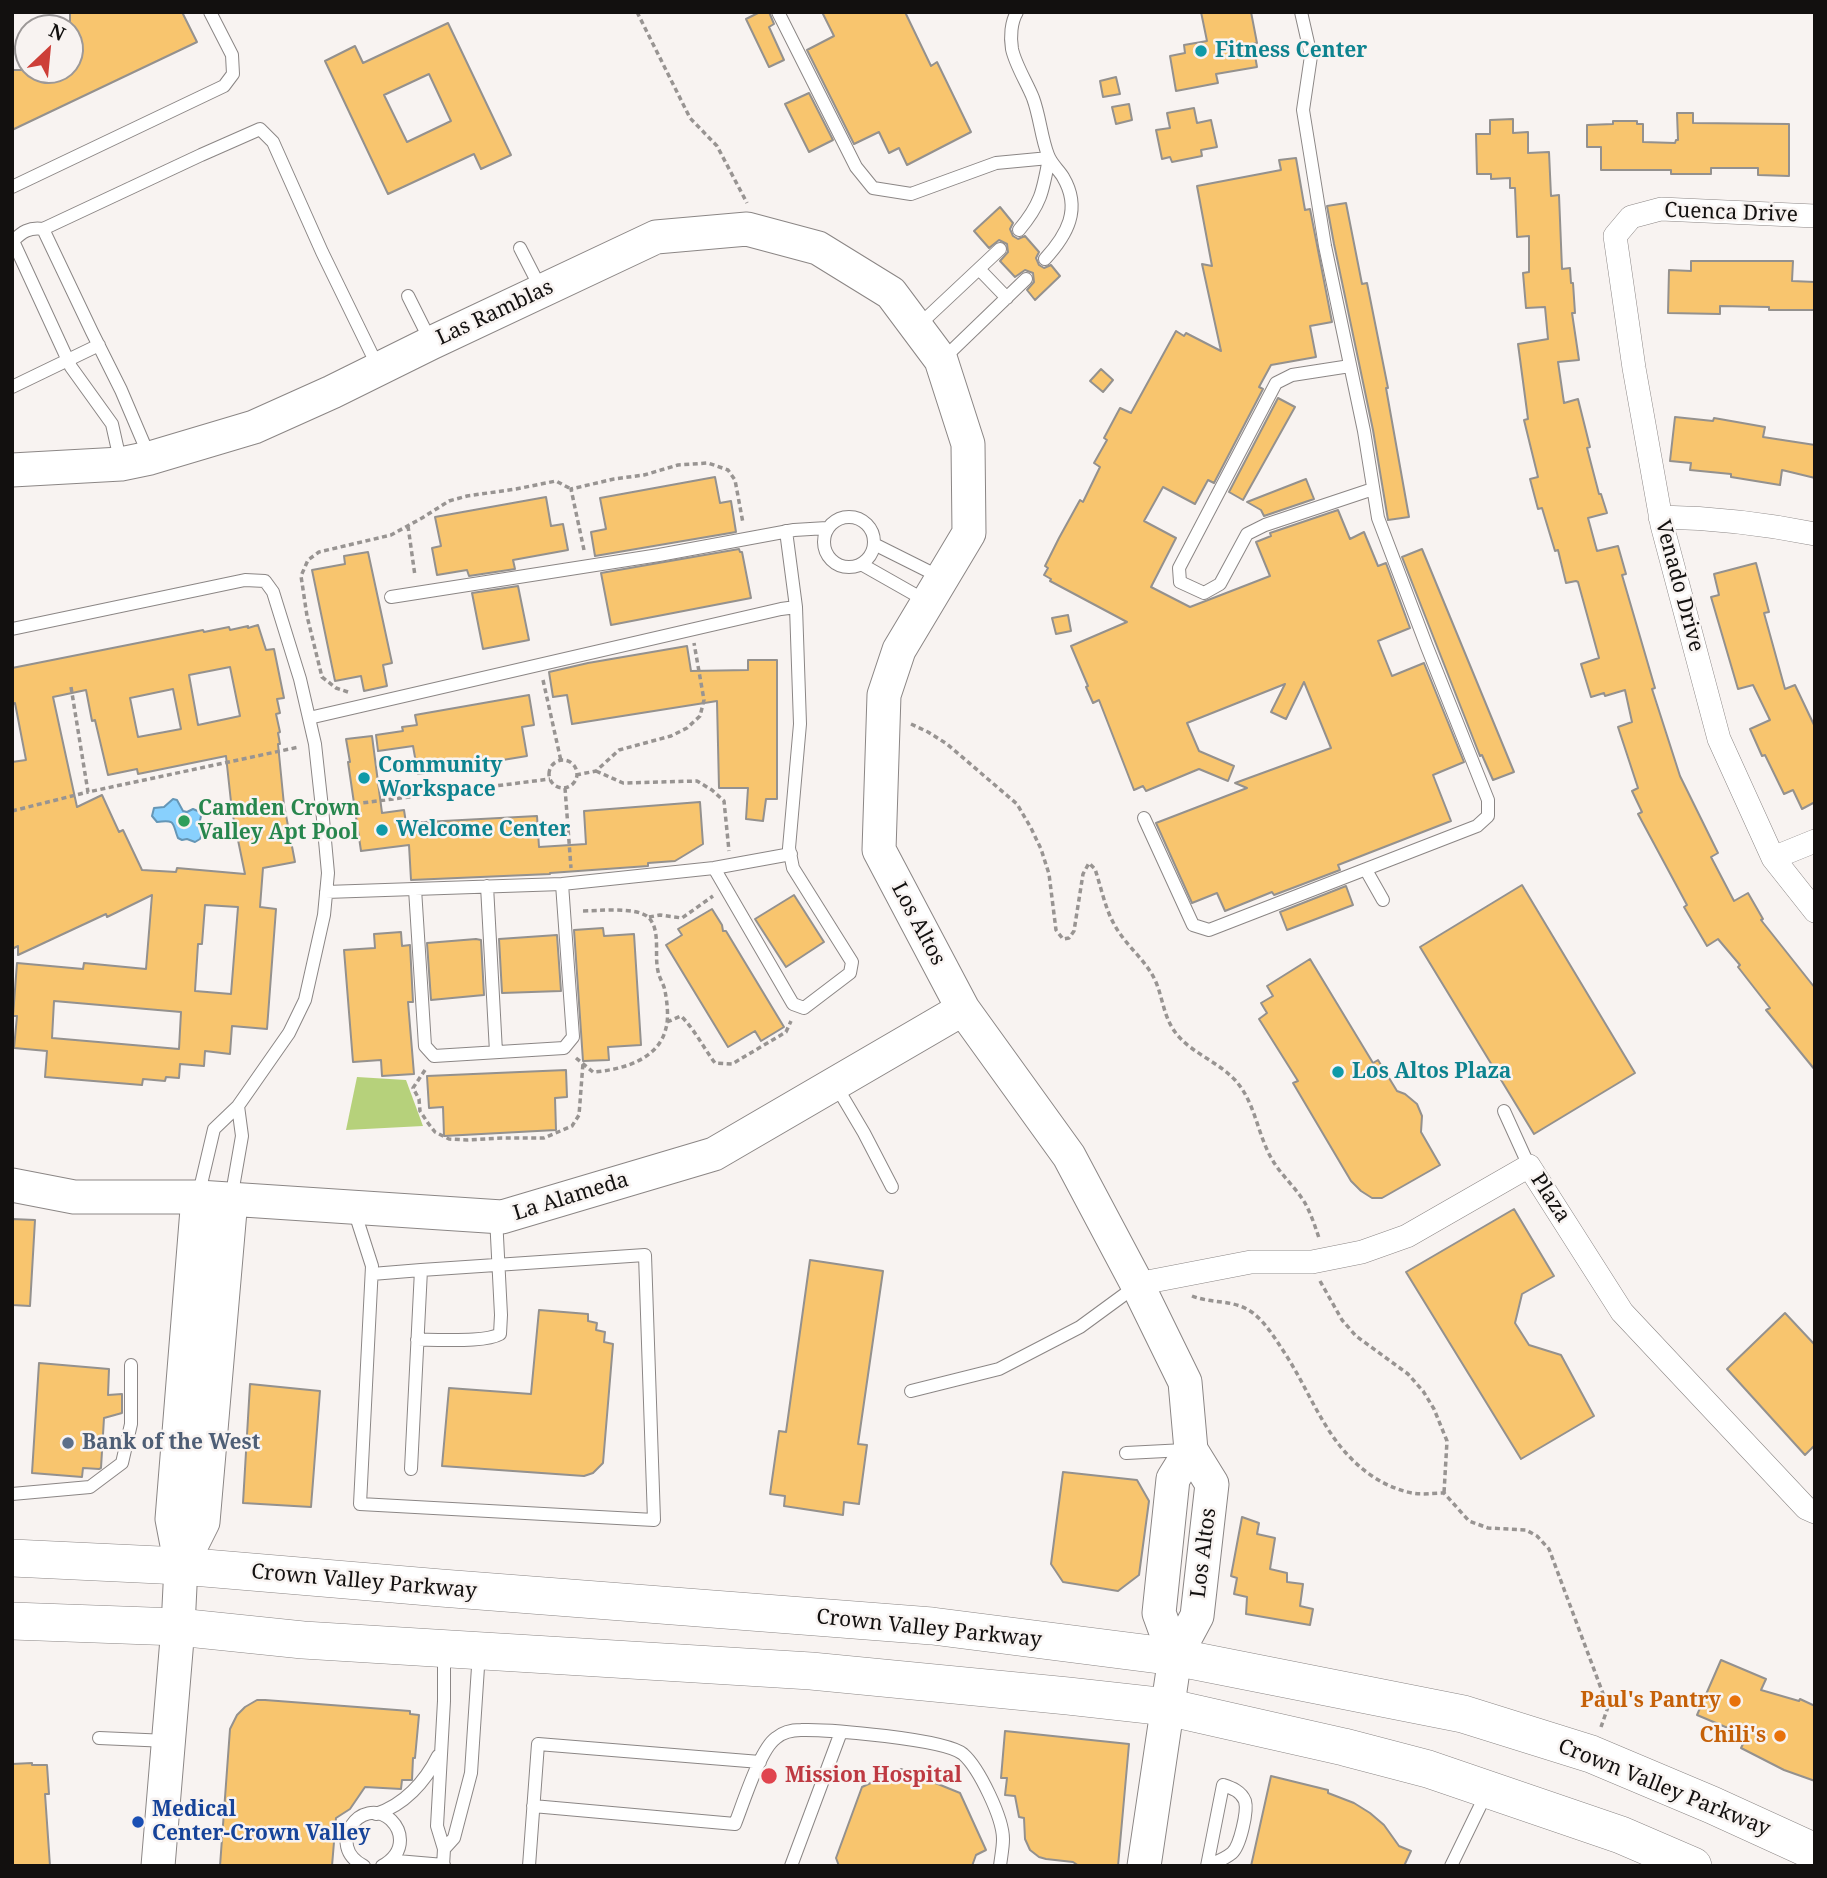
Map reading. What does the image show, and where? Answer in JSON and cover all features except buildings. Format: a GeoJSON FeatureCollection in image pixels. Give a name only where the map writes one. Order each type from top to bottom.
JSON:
{"type":"FeatureCollection","features":[{"type":"Feature","properties":{"kind":"main road","name":"Crown Valley Parkway"},"geometry":{"type":"LineString","coordinates":[[12,1558],[181,1566],[932,1626],[1175,1657],[1463,1714],[1591,1754],[1815,1852]]}},
{"type":"Feature","properties":{"kind":"main road"},"geometry":{"type":"LineString","coordinates":[[12,1621],[178,1627],[303,1640],[811,1671],[1167,1707],[1428,1769],[1621,1835],[1693,1866]]}},
{"type":"Feature","properties":{"kind":"street","name":"Cuenca Drive"},"geometry":{"type":"LineString","coordinates":[[1615,236],[1632,217],[1661,209],[1815,216]]}},
{"type":"Feature","properties":{"kind":"street","name":"Las Ramblas"},"geometry":{"type":"LineString","coordinates":[[12,470],[136,461],[254,427],[656,237],[747,229],[818,248],[891,293],[941,360]]}},
{"type":"Feature","properties":{"kind":"street","name":"Venado Drive"},"geometry":{"type":"LineString","coordinates":[[1615,236],[1634,368],[1660,517],[1719,739],[1773,858],[1815,911]]}},
{"type":"Feature","properties":{"kind":"street","name":"Los Altos"},"geometry":{"type":"LineString","coordinates":[[941,360],[968,444],[969,533],[900,650],[884,695],[879,850],[963,1009],[1069,1156],[1150,1282],[1185,1381],[1191,1450],[1212,1484],[1197,1616],[1175,1657],[1143,1866]]}},
{"type":"Feature","properties":{"kind":"street"},"geometry":{"type":"LineString","coordinates":[[1660,517],[1719,519],[1773,525],[1815,534]]}},
{"type":"Feature","properties":{"kind":"street"},"geometry":{"type":"LineString","coordinates":[[1773,858],[1815,841]]}},
{"type":"Feature","properties":{"kind":"street","name":"La Alameda"},"geometry":{"type":"LineString","coordinates":[[12,1185],[74,1197],[198,1197],[502,1217],[714,1154],[963,1009]]}},
{"type":"Feature","properties":{"kind":"street","name":"Plaza"},"geometry":{"type":"LineString","coordinates":[[1150,1282],[1251,1262],[1319,1261],[1362,1252],[1407,1236],[1529,1166],[1622,1312],[1806,1508],[1815,1512]]}},
{"type":"Feature","properties":{"kind":"street"},"geometry":{"type":"LineString","coordinates":[[158,1866],[181,1566],[172,1519],[198,1197]]}},
{"type":"Feature","properties":{"kind":"street"},"geometry":{"type":"LineString","coordinates":[[181,1566],[203,1522],[231,1199]]}},
{"type":"Feature","properties":{"kind":"lane"},"geometry":{"type":"LineString","coordinates":[[12,187],[224,86],[233,74],[232,55],[210,12]]}},
{"type":"Feature","properties":{"kind":"lane"},"geometry":{"type":"LineString","coordinates":[[778,12],[856,167],[873,188],[911,194],[996,163],[1049,158]]}},
{"type":"Feature","properties":{"kind":"lane"},"geometry":{"type":"LineString","coordinates":[[1017,12],[1012,20],[1012,49],[1033,100],[1049,158],[1068,188],[1072,215],[1061,239],[1045,259]]}},
{"type":"Feature","properties":{"kind":"lane"},"geometry":{"type":"LineString","coordinates":[[1144,818],[1193,925],[1209,930],[1477,826],[1488,816],[1488,800],[1378,518],[1364,431],[1325,246],[1303,110],[1311,56],[1301,12]]}},
{"type":"Feature","properties":{"kind":"lane"},"geometry":{"type":"LineString","coordinates":[[136,461],[68,360],[12,241],[22,231],[43,229],[260,129],[273,142],[322,252],[380,369]]}},
{"type":"Feature","properties":{"kind":"lane"},"geometry":{"type":"LineString","coordinates":[[1019,230],[1031,215],[1042,193],[1049,158]]}},
{"type":"Feature","properties":{"kind":"lane"},"geometry":{"type":"LineString","coordinates":[[43,229],[121,390],[136,461]]}},
{"type":"Feature","properties":{"kind":"lane"},"geometry":{"type":"LineString","coordinates":[[520,248],[542,291]]}},
{"type":"Feature","properties":{"kind":"lane"},"geometry":{"type":"LineString","coordinates":[[917,327],[1000,249]]}},
{"type":"Feature","properties":{"kind":"lane"},"geometry":{"type":"LineString","coordinates":[[979,269],[1007,298]]}},
{"type":"Feature","properties":{"kind":"lane"},"geometry":{"type":"LineString","coordinates":[[941,360],[1026,279]]}},
{"type":"Feature","properties":{"kind":"lane"},"geometry":{"type":"LineString","coordinates":[[408,296],[431,343]]}},
{"type":"Feature","properties":{"kind":"lane"},"geometry":{"type":"LineString","coordinates":[[12,387],[99,345]]}},
{"type":"Feature","properties":{"kind":"lane"},"geometry":{"type":"LineString","coordinates":[[1350,366],[1292,374],[1276,383],[1179,568],[1180,582],[1204,593],[1220,584],[1247,534],[1265,524],[1373,489]]}},
{"type":"Feature","properties":{"kind":"lane"},"geometry":{"type":"LineString","coordinates":[[848,516],[860,519],[870,527],[874,544],[866,561],[855,567],[843,567],[832,562],[825,552],[823,539],[827,528],[836,519],[848,516]]}},
{"type":"Feature","properties":{"kind":"lane"},"geometry":{"type":"LineString","coordinates":[[391,597],[786,531],[827,528]]}},
{"type":"Feature","properties":{"kind":"lane"},"geometry":{"type":"LineString","coordinates":[[714,869],[793,1004],[804,1008],[850,973],[852,961],[793,868],[789,848],[800,724],[796,607],[786,531]]}},
{"type":"Feature","properties":{"kind":"lane"},"geometry":{"type":"LineString","coordinates":[[874,544],[935,590]]}},
{"type":"Feature","properties":{"kind":"lane"},"geometry":{"type":"LineString","coordinates":[[861,564],[935,590]]}},
{"type":"Feature","properties":{"kind":"lane"},"geometry":{"type":"LineString","coordinates":[[12,629],[245,580],[265,581],[273,592],[300,679],[314,744],[328,873],[324,915],[306,1000],[289,1033],[238,1106],[214,1129],[198,1197]]}},
{"type":"Feature","properties":{"kind":"lane"},"geometry":{"type":"LineString","coordinates":[[309,718],[796,607]]}},
{"type":"Feature","properties":{"kind":"lane"},"geometry":{"type":"LineString","coordinates":[[326,892],[567,884],[714,869],[791,854]]}},
{"type":"Feature","properties":{"kind":"lane"},"geometry":{"type":"LineString","coordinates":[[1366,870],[1383,900]]}},
{"type":"Feature","properties":{"kind":"lane"},"geometry":{"type":"LineString","coordinates":[[415,889],[425,1046],[434,1056],[564,1048],[573,1037],[567,884]]}},
{"type":"Feature","properties":{"kind":"lane"},"geometry":{"type":"LineString","coordinates":[[487,887],[496,1052]]}},
{"type":"Feature","properties":{"kind":"lane"},"geometry":{"type":"LineString","coordinates":[[835,1083],[892,1187]]}},
{"type":"Feature","properties":{"kind":"lane"},"geometry":{"type":"LineString","coordinates":[[231,1199],[242,1136],[238,1106]]}},
{"type":"Feature","properties":{"kind":"lane"},"geometry":{"type":"LineString","coordinates":[[1504,1111],[1529,1166]]}},
{"type":"Feature","properties":{"kind":"lane"},"geometry":{"type":"LineString","coordinates":[[353,1207],[372,1266],[360,1504],[654,1520],[645,1255],[372,1274]]}},
{"type":"Feature","properties":{"kind":"lane"},"geometry":{"type":"LineString","coordinates":[[418,1340],[482,1339],[500,1334],[496,1217]]}},
{"type":"Feature","properties":{"kind":"lane"},"geometry":{"type":"LineString","coordinates":[[411,1469],[421,1270]]}},
{"type":"Feature","properties":{"kind":"lane"},"geometry":{"type":"LineString","coordinates":[[911,1391],[999,1369],[1080,1327],[1150,1282]]}},
{"type":"Feature","properties":{"kind":"lane"},"geometry":{"type":"LineString","coordinates":[[12,1494],[90,1487],[121,1463],[131,1424],[131,1365]]}},
{"type":"Feature","properties":{"kind":"lane"},"geometry":{"type":"LineString","coordinates":[[1126,1452],[1191,1450]]}},
{"type":"Feature","properties":{"kind":"lane"},"geometry":{"type":"LineString","coordinates":[[385,1865],[397,1861],[443,1865],[444,1849],[437,1826],[444,1701],[461,1649]]}},
{"type":"Feature","properties":{"kind":"lane"},"geometry":{"type":"LineString","coordinates":[[444,1849],[454,1838],[471,1773],[461,1649]]}},
{"type":"Feature","properties":{"kind":"lane"},"geometry":{"type":"LineString","coordinates":[[533,1806],[735,1824],[760,1762],[773,1740],[786,1732],[799,1730],[841,1732],[949,1747],[961,1752],[979,1773],[999,1820],[1004,1838],[1000,1866]]}},
{"type":"Feature","properties":{"kind":"lane"},"geometry":{"type":"LineString","coordinates":[[792,1866],[841,1732]]}},
{"type":"Feature","properties":{"kind":"lane"},"geometry":{"type":"LineString","coordinates":[[99,1738],[168,1741]]}},
{"type":"Feature","properties":{"kind":"lane"},"geometry":{"type":"LineString","coordinates":[[529,1866],[538,1744],[760,1762]]}},
{"type":"Feature","properties":{"kind":"lane"},"geometry":{"type":"LineString","coordinates":[[364,1866],[354,1860],[346,1844],[350,1827],[363,1815],[376,1814],[398,1804],[421,1783],[433,1767],[441,1749]]}},
{"type":"Feature","properties":{"kind":"lane"},"geometry":{"type":"LineString","coordinates":[[1223,1785],[1235,1789],[1241,1795],[1246,1808],[1239,1844],[1222,1860],[1207,1866],[1223,1785]]}},
{"type":"Feature","properties":{"kind":"lane"},"geometry":{"type":"LineString","coordinates":[[1451,1866],[1488,1789]]}},
{"type":"Feature","properties":{"kind":"lane"},"geometry":{"type":"LineString","coordinates":[[376,1814],[387,1818],[399,1832],[398,1850],[385,1865]]}},
{"type":"Feature","properties":{"kind":"path"},"geometry":{"type":"LineString","coordinates":[[637,12],[690,118],[717,146],[744,196],[749,209],[747,229]]}},
{"type":"Feature","properties":{"kind":"path"},"geometry":{"type":"LineString","coordinates":[[352,708],[349,692],[335,688],[322,677],[307,616],[301,576],[308,560],[319,552],[391,535],[449,501],[467,496],[556,481],[571,489],[678,466],[708,463],[729,470],[735,480],[746,539]]}},
{"type":"Feature","properties":{"kind":"path"},"geometry":{"type":"LineString","coordinates":[[571,489],[587,566]]}},
{"type":"Feature","properties":{"kind":"path"},"geometry":{"type":"LineString","coordinates":[[408,526],[418,593]]}},
{"type":"Feature","properties":{"kind":"path"},"geometry":{"type":"LineString","coordinates":[[576,775],[596,771],[619,750],[671,736],[687,728],[700,716],[704,700],[692,629]]}},
{"type":"Feature","properties":{"kind":"path"},"geometry":{"type":"LineString","coordinates":[[539,665],[561,761]]}},
{"type":"Feature","properties":{"kind":"path"},"geometry":{"type":"LineString","coordinates":[[71,687],[88,792]]}},
{"type":"Feature","properties":{"kind":"path"},"geometry":{"type":"LineString","coordinates":[[884,716],[908,723],[947,744],[1017,804],[1041,849],[1049,874],[1056,930],[1063,939],[1069,938],[1074,930],[1083,874],[1089,863],[1095,869],[1113,923],[1143,960],[1155,980],[1170,1025],[1181,1039],[1235,1080],[1248,1098],[1260,1135],[1273,1162],[1305,1203],[1319,1261],[1317,1277],[1342,1320],[1356,1336],[1408,1374],[1434,1409],[1447,1441],[1444,1493],[1469,1521],[1488,1528],[1526,1530],[1537,1536],[1549,1549],[1608,1707],[1591,1754]]}},
{"type":"Feature","properties":{"kind":"path"},"geometry":{"type":"LineString","coordinates":[[12,811],[314,744]]}},
{"type":"Feature","properties":{"kind":"path"},"geometry":{"type":"LineString","coordinates":[[561,761],[572,764],[576,775],[575,781],[565,788],[553,785],[549,774],[555,763],[561,761]]}},
{"type":"Feature","properties":{"kind":"path"},"geometry":{"type":"LineString","coordinates":[[596,771],[623,783],[697,781],[712,790],[724,801],[730,866]]}},
{"type":"Feature","properties":{"kind":"path"},"geometry":{"type":"LineString","coordinates":[[323,808],[550,779]]}},
{"type":"Feature","properties":{"kind":"path"},"geometry":{"type":"LineString","coordinates":[[565,788],[567,884],[578,911],[634,911],[649,917],[660,915],[682,918],[702,902],[726,889]]}},
{"type":"Feature","properties":{"kind":"path"},"geometry":{"type":"LineString","coordinates":[[564,1048],[593,1072],[629,1065],[659,1046],[667,1027],[665,989],[658,972],[655,929],[649,917]]}},
{"type":"Feature","properties":{"kind":"path"},"geometry":{"type":"LineString","coordinates":[[667,1023],[681,1016],[694,1030],[715,1063],[732,1064],[786,1032],[798,1006]]}},
{"type":"Feature","properties":{"kind":"path"},"geometry":{"type":"LineString","coordinates":[[434,1056],[413,1088],[419,1099],[420,1111],[435,1132],[449,1139],[467,1140],[544,1138],[572,1126],[579,1115],[583,1063]]}},
{"type":"Feature","properties":{"kind":"path"},"geometry":{"type":"LineString","coordinates":[[1150,1282],[1213,1302],[1230,1302],[1251,1311],[1269,1328],[1325,1427],[1363,1469],[1385,1485],[1412,1493],[1444,1493]]}},
{"type":"Feature","properties":{"kind":"green space"},"geometry":{"type":"Polygon","coordinates":[[[357,1077],[406,1080],[423,1126],[346,1130],[357,1077]]]}},
{"type":"Feature","properties":{"kind":"water","name":"Camden Crown Valley Apt Pool"},"geometry":{"type":"Polygon","coordinates":[[[173,799],[177,800],[183,811],[193,809],[200,812],[199,825],[202,834],[195,842],[178,838],[171,822],[157,822],[152,816],[154,808],[164,807],[173,799]]]}},
{"type":"Feature","properties":{"kind":"place","name":"Fitness Center"},"geometry":{"type":"Point","coordinates":[1201,51]}},
{"type":"Feature","properties":{"kind":"place","name":"Community Workspace"},"geometry":{"type":"Point","coordinates":[364,778]}},
{"type":"Feature","properties":{"kind":"place","name":"Camden Crown Valley Apt Pool"},"geometry":{"type":"Point","coordinates":[184,821]}},
{"type":"Feature","properties":{"kind":"place","name":"Welcome Center"},"geometry":{"type":"Point","coordinates":[382,830]}},
{"type":"Feature","properties":{"kind":"place","name":"Los Altos Plaza"},"geometry":{"type":"Point","coordinates":[1338,1072]}},
{"type":"Feature","properties":{"kind":"place","name":"Bank of the West"},"geometry":{"type":"Point","coordinates":[68,1443]}},
{"type":"Feature","properties":{"kind":"place","name":"Paul's Pantry"},"geometry":{"type":"Point","coordinates":[1735,1701]}},
{"type":"Feature","properties":{"kind":"place","name":"Chili's"},"geometry":{"type":"Point","coordinates":[1780,1736]}},
{"type":"Feature","properties":{"kind":"place","name":"Mission Hospital"},"geometry":{"type":"Point","coordinates":[769,1776]}},
{"type":"Feature","properties":{"kind":"place","name":"Medical Center-Crown Valley"},"geometry":{"type":"Point","coordinates":[138,1822]}}]}
